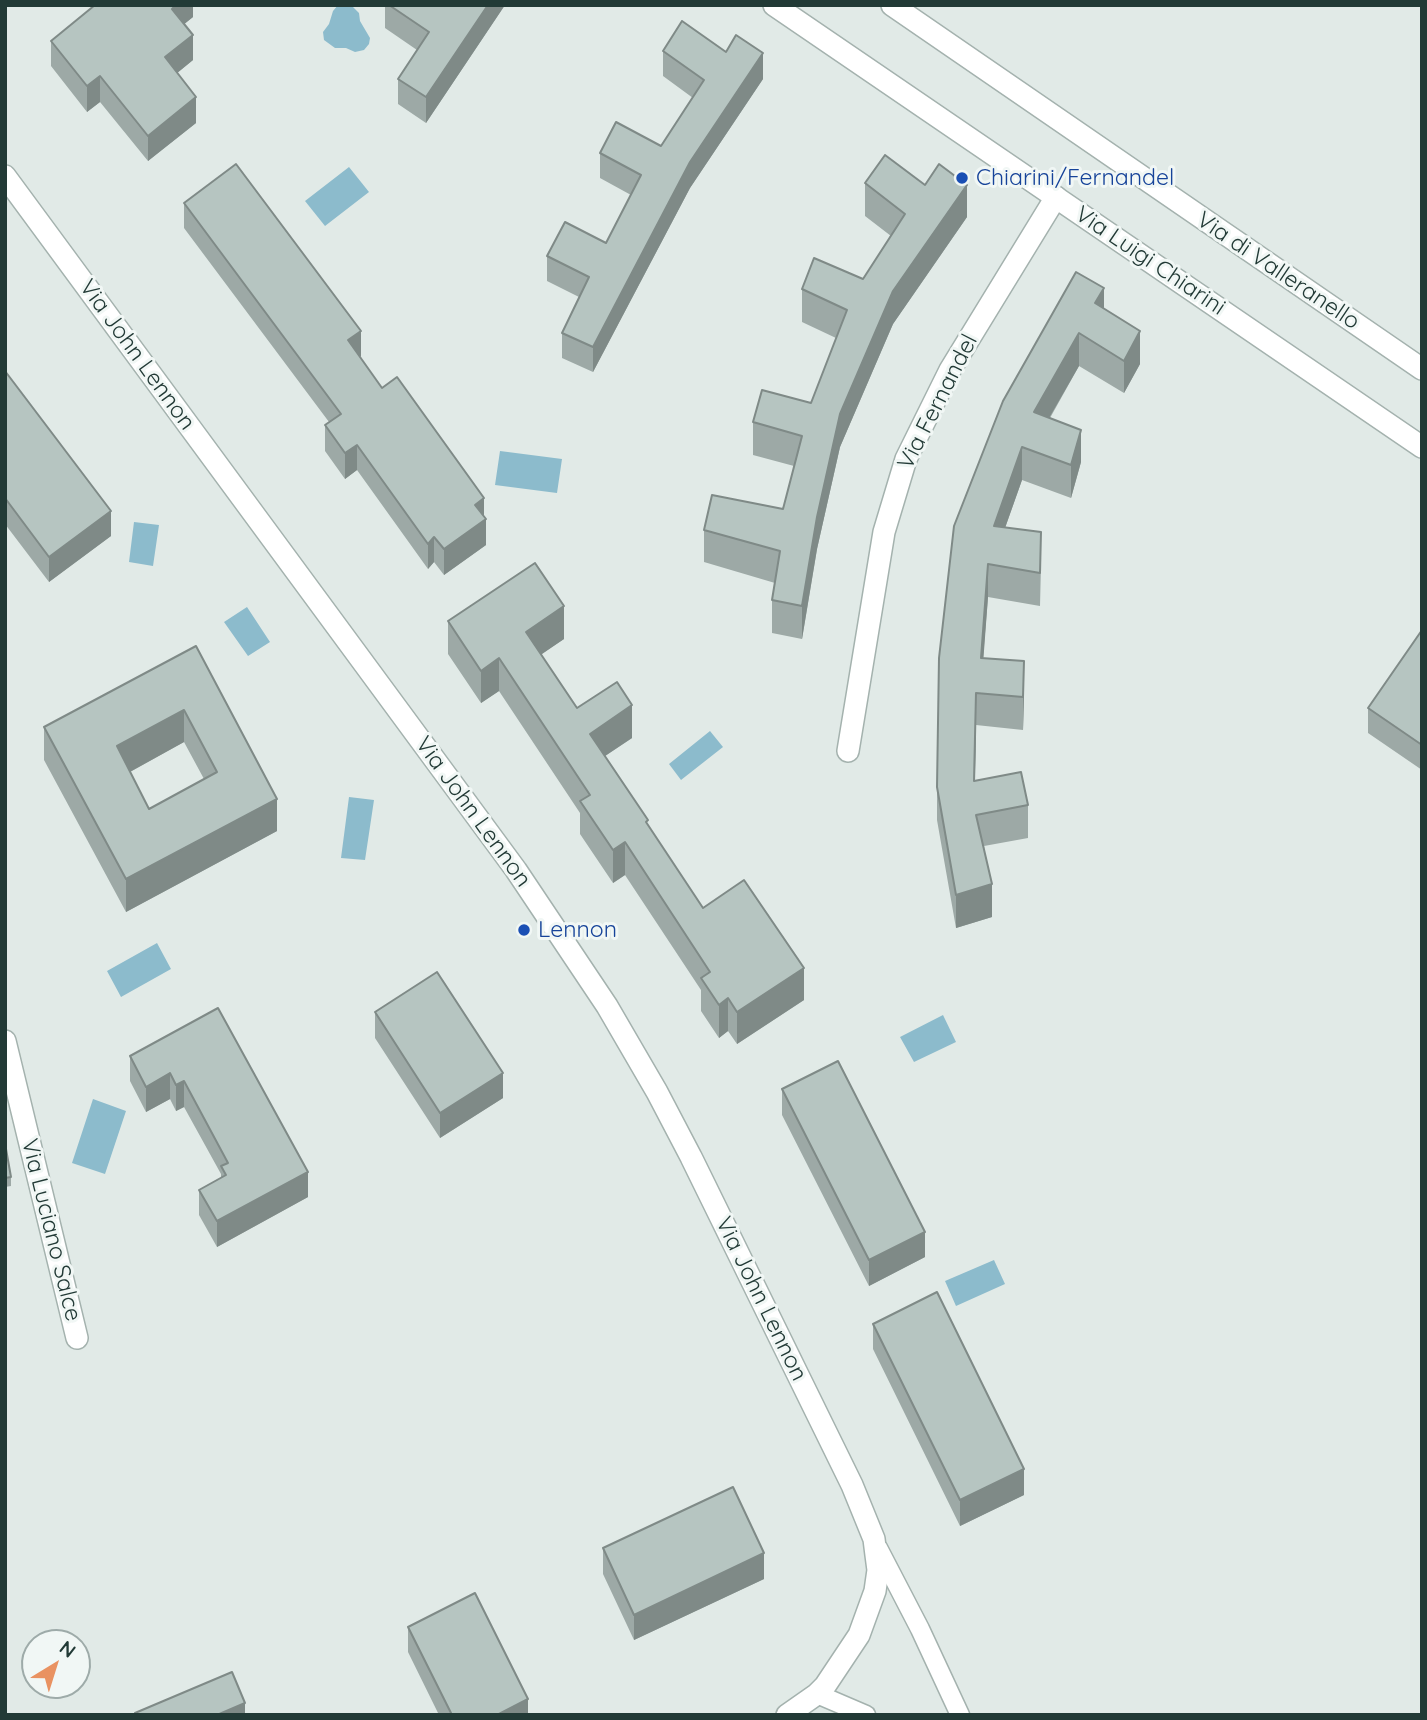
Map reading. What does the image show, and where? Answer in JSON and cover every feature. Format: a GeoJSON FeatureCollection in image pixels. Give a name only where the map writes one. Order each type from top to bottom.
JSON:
{"type":"FeatureCollection","features":[{"type":"Feature","properties":{"kind":"street","name":"Via Luigi Chiarini"},"geometry":{"type":"LineString","coordinates":[[775,5],[1422,447]]}},
{"type":"Feature","properties":{"kind":"street","name":"Via di Valleranello"},"geometry":{"type":"LineString","coordinates":[[892,5],[1422,369]]}},
{"type":"Feature","properties":{"kind":"street","name":"Via John Lennon"},"geometry":{"type":"LineString","coordinates":[[5,176],[516,870],[587,975],[636,1054],[691,1157],[852,1485],[874,1539],[878,1570],[872,1602],[859,1635],[832,1677],[817,1694],[787,1715]]}},
{"type":"Feature","properties":{"kind":"street","name":"Via Fernandel"},"geometry":{"type":"LineString","coordinates":[[848,751],[884,532],[906,459],[950,370],[1056,197]]}},
{"type":"Feature","properties":{"kind":"street","name":"Via Luciano Salce"},"geometry":{"type":"LineString","coordinates":[[5,1041],[78,1338]]}},
{"type":"Feature","properties":{"kind":"lane"},"geometry":{"type":"LineString","coordinates":[[874,1539],[960,1715]]}},
{"type":"Feature","properties":{"kind":"lane"},"geometry":{"type":"LineString","coordinates":[[817,1694],[866,1715]]}},
{"type":"Feature","properties":{"kind":"water"},"geometry":{"type":"Polygon","coordinates":[[[338,5],[353,7],[359,13],[360,21],[370,38],[364,50],[355,52],[346,48],[335,48],[324,40],[323,32],[338,5]]]}},
{"type":"Feature","properties":{"kind":"water"},"geometry":{"type":"Polygon","coordinates":[[[349,167],[369,192],[325,226],[305,201],[349,167]]]}},
{"type":"Feature","properties":{"kind":"water"},"geometry":{"type":"Polygon","coordinates":[[[500,451],[562,459],[557,493],[495,485],[500,451]]]}},
{"type":"Feature","properties":{"kind":"water"},"geometry":{"type":"Polygon","coordinates":[[[134,522],[159,525],[153,566],[129,562],[134,522]]]}},
{"type":"Feature","properties":{"kind":"water"},"geometry":{"type":"Polygon","coordinates":[[[247,607],[270,642],[248,656],[224,622],[247,607]]]}},
{"type":"Feature","properties":{"kind":"water"},"geometry":{"type":"Polygon","coordinates":[[[710,731],[723,747],[681,780],[669,764],[710,731]]]}},
{"type":"Feature","properties":{"kind":"water"},"geometry":{"type":"Polygon","coordinates":[[[349,797],[374,800],[365,860],[341,858],[349,797]]]}},
{"type":"Feature","properties":{"kind":"water"},"geometry":{"type":"Polygon","coordinates":[[[157,943],[171,969],[121,997],[107,971],[157,943]]]}},
{"type":"Feature","properties":{"kind":"water"},"geometry":{"type":"Polygon","coordinates":[[[943,1015],[956,1042],[914,1062],[900,1037],[943,1015]]]}},
{"type":"Feature","properties":{"kind":"water"},"geometry":{"type":"Polygon","coordinates":[[[93,1099],[126,1111],[105,1174],[72,1163],[93,1099]]]}},
{"type":"Feature","properties":{"kind":"water"},"geometry":{"type":"Polygon","coordinates":[[[994,1260],[1005,1284],[956,1306],[945,1281],[994,1260]]]}},
{"type":"Feature","properties":{"kind":"building"},"geometry":{"type":"Polygon","coordinates":[[[95,5],[176,5],[172,9],[193,35],[165,57],[196,97],[148,136],[100,76],[87,86],[51,41],[95,5]]]}},
{"type":"Feature","properties":{"kind":"building"},"geometry":{"type":"Polygon","coordinates":[[[389,5],[488,5],[426,97],[398,79],[429,32],[389,5]]]}},
{"type":"Feature","properties":{"kind":"building"},"geometry":{"type":"Polygon","coordinates":[[[682,21],[726,52],[736,35],[763,53],[690,162],[593,347],[562,333],[589,277],[547,256],[565,222],[606,243],[641,175],[600,153],[616,122],[661,146],[704,80],[663,51],[682,21]]]}},
{"type":"Feature","properties":{"kind":"building"},"geometry":{"type":"Polygon","coordinates":[[[885,155],[925,185],[939,164],[967,185],[893,291],[840,414],[817,517],[802,606],[772,600],[780,551],[704,530],[712,495],[783,509],[802,436],[753,422],[762,390],[811,403],[847,310],[802,289],[814,258],[863,279],[905,214],[865,183],[885,155]]]}},
{"type":"Feature","properties":{"kind":"building"},"geometry":{"type":"Polygon","coordinates":[[[236,164],[361,331],[348,340],[382,388],[397,377],[484,498],[475,505],[486,519],[444,549],[434,537],[428,544],[357,445],[345,453],[325,425],[341,414],[184,203],[236,164]]]}},
{"type":"Feature","properties":{"kind":"building"},"geometry":{"type":"Polygon","coordinates":[[[1076,272],[1104,288],[1095,303],[1140,331],[1124,361],[1079,333],[1034,412],[1081,430],[1071,465],[1022,447],[994,526],[1041,532],[1040,573],[988,564],[981,658],[1024,661],[1023,697],[976,693],[974,781],[1021,772],[1028,805],[976,815],[992,884],[956,895],[937,787],[939,658],[954,526],[1003,401],[1076,272]]]}},
{"type":"Feature","properties":{"kind":"building"},"geometry":{"type":"Polygon","coordinates":[[[5,371],[111,511],[49,557],[5,498],[5,371]]]}},
{"type":"Feature","properties":{"kind":"building"},"geometry":{"type":"Polygon","coordinates":[[[535,563],[564,606],[526,632],[577,708],[617,682],[632,705],[590,734],[703,908],[744,880],[804,968],[737,1012],[728,998],[719,1005],[701,978],[710,972],[625,842],[613,850],[580,801],[590,795],[499,658],[481,671],[448,621],[535,563]]]}},
{"type":"Feature","properties":{"kind":"building"},"geometry":{"type":"Polygon","coordinates":[[[1422,630],[1422,745],[1368,708],[1422,630]]]}},
{"type":"Feature","properties":{"kind":"building"},"geometry":{"type":"Polygon","coordinates":[[[196,646],[277,799],[126,879],[44,727],[196,646]],[[184,710],[117,746],[149,809],[217,772],[184,710]]]}},
{"type":"Feature","properties":{"kind":"building"},"geometry":{"type":"Polygon","coordinates":[[[437,972],[503,1073],[440,1113],[375,1012],[437,972]]]}},
{"type":"Feature","properties":{"kind":"building"},"geometry":{"type":"Polygon","coordinates":[[[218,1008],[308,1172],[217,1221],[199,1190],[226,1175],[221,1166],[228,1163],[184,1081],[176,1085],[170,1073],[146,1087],[130,1056],[218,1008]]]}},
{"type":"Feature","properties":{"kind":"building"},"geometry":{"type":"Polygon","coordinates":[[[838,1061],[925,1232],[869,1260],[782,1089],[838,1061]]]}},
{"type":"Feature","properties":{"kind":"building"},"geometry":{"type":"Polygon","coordinates":[[[5,1149],[11,1177],[5,1178],[5,1149]]]}},
{"type":"Feature","properties":{"kind":"building"},"geometry":{"type":"Polygon","coordinates":[[[937,1292],[1024,1469],[960,1500],[873,1324],[937,1292]]]}},
{"type":"Feature","properties":{"kind":"building"},"geometry":{"type":"Polygon","coordinates":[[[733,1487],[764,1553],[634,1615],[603,1548],[733,1487]]]}},
{"type":"Feature","properties":{"kind":"building"},"geometry":{"type":"Polygon","coordinates":[[[475,1593],[528,1699],[497,1715],[452,1715],[408,1627],[475,1593]]]}},
{"type":"Feature","properties":{"kind":"building"},"geometry":{"type":"Polygon","coordinates":[[[232,1672],[245,1703],[217,1715],[135,1715],[135,1713],[232,1672]]]}},
{"type":"Feature","properties":{"kind":"place","name":"Chiarini/Fernandel"},"geometry":{"type":"Point","coordinates":[962,178]}},
{"type":"Feature","properties":{"kind":"place","name":"Lennon"},"geometry":{"type":"Point","coordinates":[524,930]}}]}
